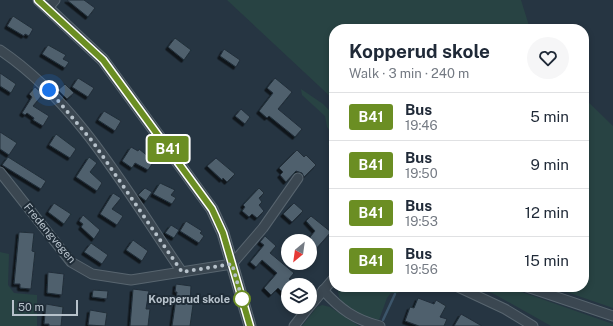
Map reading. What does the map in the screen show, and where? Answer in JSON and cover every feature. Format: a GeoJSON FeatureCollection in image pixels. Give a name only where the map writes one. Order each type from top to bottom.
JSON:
{"type":"FeatureCollection","features":[{"type":"Feature","properties":{"kind":"street"},"geometry":{"type":"LineString","coordinates":[[38,0],[51,4],[103,60],[150,126],[200,190],[212,209],[223,233],[250,326]]}},
{"type":"Feature","properties":{"kind":"street"},"geometry":{"type":"LineString","coordinates":[[0,50],[49,90],[93,142],[182,272]]}},
{"type":"Feature","properties":{"kind":"street","name":"Fredengvegen"},"geometry":{"type":"LineString","coordinates":[[0,172],[71,262],[92,274],[131,280],[232,264]]}},
{"type":"Feature","properties":{"kind":"street"},"geometry":{"type":"LineString","coordinates":[[232,264],[263,228],[298,178]]}},
{"type":"Feature","properties":{"kind":"street"},"geometry":{"type":"LineString","coordinates":[[317,297],[329,283]]}},
{"type":"Feature","properties":{"kind":"street"},"geometry":{"type":"LineString","coordinates":[[323,290],[339,307],[350,315],[380,326]]}},
{"type":"Feature","properties":{"kind":"street"},"geometry":{"type":"LineString","coordinates":[[468,292],[504,309],[533,326]]}},
{"type":"Feature","properties":{"kind":"street"},"geometry":{"type":"LineString","coordinates":[[542,292],[613,316]]}},
{"type":"Feature","properties":{"kind":"street"},"geometry":{"type":"LineString","coordinates":[[294,326],[303,314]]}},
{"type":"Feature","properties":{"kind":"green space"},"geometry":{"type":"Polygon","coordinates":[[[227,0],[521,0],[528,24],[329,24],[329,95],[227,0]]]}},
{"type":"Feature","properties":{"kind":"green space"},"geometry":{"type":"Polygon","coordinates":[[[301,89],[329,110],[329,129],[327,127],[325,116],[302,95],[301,89]]]}},
{"type":"Feature","properties":{"kind":"green space"},"geometry":{"type":"Polygon","coordinates":[[[589,103],[613,126],[613,308],[567,292],[589,292],[589,103]]]}},
{"type":"Feature","properties":{"kind":"green space"},"geometry":{"type":"Polygon","coordinates":[[[0,252],[9,254],[8,285],[14,293],[37,295],[37,326],[0,326],[0,252]]]}},
{"type":"Feature","properties":{"kind":"green space"},"geometry":{"type":"Polygon","coordinates":[[[338,292],[399,292],[391,293],[387,298],[379,320],[351,310],[341,301],[338,292]]]}},
{"type":"Feature","properties":{"kind":"green space"},"geometry":{"type":"Polygon","coordinates":[[[489,292],[521,292],[613,324],[613,326],[551,326],[489,292]]]}},
{"type":"Feature","properties":{"kind":"green space"},"geometry":{"type":"Polygon","coordinates":[[[322,305],[330,307],[359,326],[302,326],[311,314],[317,314],[317,307],[322,305]]]}},
{"type":"Feature","properties":{"kind":"building"},"geometry":{"type":"Polygon","coordinates":[[[67,0],[84,0],[95,8],[88,17],[67,0]]]}},
{"type":"Feature","properties":{"kind":"building"},"geometry":{"type":"Polygon","coordinates":[[[13,16],[33,29],[29,36],[25,34],[24,36],[7,26],[13,16]]]}},
{"type":"Feature","properties":{"kind":"building"},"geometry":{"type":"Polygon","coordinates":[[[175,38],[191,50],[184,60],[168,47],[175,38]]]}},
{"type":"Feature","properties":{"kind":"building"},"geometry":{"type":"Polygon","coordinates":[[[48,45],[66,55],[63,59],[69,62],[65,68],[42,54],[48,45]]]}},
{"type":"Feature","properties":{"kind":"building"},"geometry":{"type":"Polygon","coordinates":[[[224,49],[240,60],[236,67],[220,56],[224,49]]]}},
{"type":"Feature","properties":{"kind":"building"},"geometry":{"type":"Polygon","coordinates":[[[0,73],[16,84],[11,93],[0,86],[0,73]]]}},
{"type":"Feature","properties":{"kind":"building"},"geometry":{"type":"Polygon","coordinates":[[[78,78],[94,88],[88,97],[72,87],[78,78]]]}},
{"type":"Feature","properties":{"kind":"building"},"geometry":{"type":"Polygon","coordinates":[[[275,78],[292,92],[278,109],[302,129],[295,137],[269,116],[267,118],[259,111],[273,93],[267,88],[275,78]]]}},
{"type":"Feature","properties":{"kind":"building"},"geometry":{"type":"Polygon","coordinates":[[[65,84],[74,93],[67,99],[58,90],[65,84]]]}},
{"type":"Feature","properties":{"kind":"building"},"geometry":{"type":"Polygon","coordinates":[[[35,87],[43,94],[33,106],[49,116],[43,126],[33,120],[34,118],[27,113],[25,115],[22,113],[32,97],[29,94],[35,87]]]}},
{"type":"Feature","properties":{"kind":"building"},"geometry":{"type":"Polygon","coordinates":[[[241,109],[250,117],[245,124],[235,116],[241,109]]]}},
{"type":"Feature","properties":{"kind":"building"},"geometry":{"type":"Polygon","coordinates":[[[104,111],[121,121],[115,131],[98,120],[104,111]]]}},
{"type":"Feature","properties":{"kind":"building"},"geometry":{"type":"Polygon","coordinates":[[[0,132],[17,143],[9,155],[0,149],[0,132]]]}},
{"type":"Feature","properties":{"kind":"building"},"geometry":{"type":"Polygon","coordinates":[[[56,134],[76,149],[70,158],[49,145],[56,134]]]}},
{"type":"Feature","properties":{"kind":"building"},"geometry":{"type":"Polygon","coordinates":[[[131,147],[138,151],[139,149],[154,161],[148,170],[135,163],[132,168],[122,161],[131,147]]]}},
{"type":"Feature","properties":{"kind":"building"},"geometry":{"type":"Polygon","coordinates":[[[297,150],[304,157],[306,155],[316,165],[304,177],[302,173],[296,171],[286,182],[280,175],[283,172],[279,168],[297,150]]]}},
{"type":"Feature","properties":{"kind":"building"},"geometry":{"type":"Polygon","coordinates":[[[8,157],[46,181],[41,189],[2,165],[8,157]]]}},
{"type":"Feature","properties":{"kind":"building"},"geometry":{"type":"Polygon","coordinates":[[[89,157],[97,163],[90,172],[102,183],[97,191],[76,177],[89,157]]]}},
{"type":"Feature","properties":{"kind":"building"},"geometry":{"type":"Polygon","coordinates":[[[216,158],[235,174],[227,182],[223,178],[222,180],[207,166],[216,158]]]}},
{"type":"Feature","properties":{"kind":"building"},"geometry":{"type":"Polygon","coordinates":[[[160,183],[175,190],[171,195],[176,198],[172,204],[153,194],[160,183]]]}},
{"type":"Feature","properties":{"kind":"building"},"geometry":{"type":"Polygon","coordinates":[[[145,188],[152,192],[146,201],[138,195],[145,188]]]}},
{"type":"Feature","properties":{"kind":"building"},"geometry":{"type":"Polygon","coordinates":[[[259,188],[264,193],[259,198],[262,202],[259,205],[264,211],[257,218],[252,214],[249,217],[242,211],[245,207],[243,205],[259,188]]]}},
{"type":"Feature","properties":{"kind":"building"},"geometry":{"type":"Polygon","coordinates":[[[113,193],[121,198],[112,209],[123,216],[117,225],[100,214],[113,193]]]}},
{"type":"Feature","properties":{"kind":"building"},"geometry":{"type":"Polygon","coordinates":[[[54,203],[71,214],[64,224],[48,212],[54,203]]]}},
{"type":"Feature","properties":{"kind":"building"},"geometry":{"type":"Polygon","coordinates":[[[294,203],[303,211],[292,222],[283,214],[294,203]]]}},
{"type":"Feature","properties":{"kind":"building"},"geometry":{"type":"Polygon","coordinates":[[[83,215],[100,230],[94,239],[81,227],[83,224],[79,221],[83,215]]]}},
{"type":"Feature","properties":{"kind":"building"},"geometry":{"type":"Polygon","coordinates":[[[311,216],[329,230],[329,234],[317,248],[317,234],[312,234],[315,231],[306,221],[311,216]]]}},
{"type":"Feature","properties":{"kind":"building"},"geometry":{"type":"Polygon","coordinates":[[[186,221],[202,231],[200,233],[204,236],[199,243],[180,231],[186,221]]]}},
{"type":"Feature","properties":{"kind":"building"},"geometry":{"type":"Polygon","coordinates":[[[171,225],[179,230],[174,238],[165,233],[171,225]]]}},
{"type":"Feature","properties":{"kind":"building"},"geometry":{"type":"Polygon","coordinates":[[[19,232],[34,233],[32,251],[35,252],[31,289],[20,288],[20,284],[14,284],[19,232]]]}},
{"type":"Feature","properties":{"kind":"building"},"geometry":{"type":"Polygon","coordinates":[[[265,236],[276,246],[270,253],[281,262],[281,270],[290,270],[294,273],[290,278],[281,278],[281,291],[278,288],[271,295],[264,288],[277,273],[262,260],[256,267],[250,262],[264,245],[260,242],[265,236]]]}},
{"type":"Feature","properties":{"kind":"building"},"geometry":{"type":"Polygon","coordinates":[[[133,240],[148,251],[142,261],[126,250],[133,240]]]}},
{"type":"Feature","properties":{"kind":"building"},"geometry":{"type":"Polygon","coordinates":[[[91,243],[108,255],[102,264],[84,252],[91,243]]]}},
{"type":"Feature","properties":{"kind":"building"},"geometry":{"type":"Polygon","coordinates":[[[48,272],[64,274],[62,295],[47,293],[48,272]]]}},
{"type":"Feature","properties":{"kind":"building"},"geometry":{"type":"Polygon","coordinates":[[[176,284],[191,286],[190,304],[193,305],[190,326],[172,326],[177,292],[175,292],[176,284]]]}},
{"type":"Feature","properties":{"kind":"building"},"geometry":{"type":"Polygon","coordinates":[[[133,289],[149,291],[146,309],[150,309],[148,326],[130,326],[133,289]]]}},
{"type":"Feature","properties":{"kind":"building"},"geometry":{"type":"Polygon","coordinates":[[[93,290],[108,291],[107,299],[92,297],[93,290]]]}},
{"type":"Feature","properties":{"kind":"building"},"geometry":{"type":"Polygon","coordinates":[[[418,298],[434,304],[436,300],[446,306],[440,317],[447,319],[444,326],[419,326],[405,321],[410,307],[414,308],[418,298]]]}},
{"type":"Feature","properties":{"kind":"building"},"geometry":{"type":"Polygon","coordinates":[[[46,304],[63,307],[61,326],[49,326],[49,324],[44,324],[46,304]]]}},
{"type":"Feature","properties":{"kind":"building"},"geometry":{"type":"Polygon","coordinates":[[[90,310],[107,313],[105,326],[88,325],[90,310]]]}},
{"type":"Feature","properties":{"kind":"building"},"geometry":{"type":"Polygon","coordinates":[[[461,314],[482,326],[454,326],[461,314]]]}},
{"type":"Feature","properties":{"kind":"waterway"},"geometry":{"type":"LineString","coordinates":[[383,320],[395,294]]}},
{"type":"Feature","properties":{"kind":"bus line","name":"B41"},"geometry":{"type":"LineString","coordinates":[[38,0],[103,60],[150,126],[200,190],[212,209],[223,233],[250,326]]}},
{"type":"Feature","properties":{"kind":"place","name":"Kopperud skole"},"geometry":{"type":"Point","coordinates":[242,299]}},
{"type":"Feature","properties":{"kind":"route"},"geometry":{"type":"LineString","coordinates":[[49,90],[93,142],[182,272],[232,264],[242,299]]}}]}
